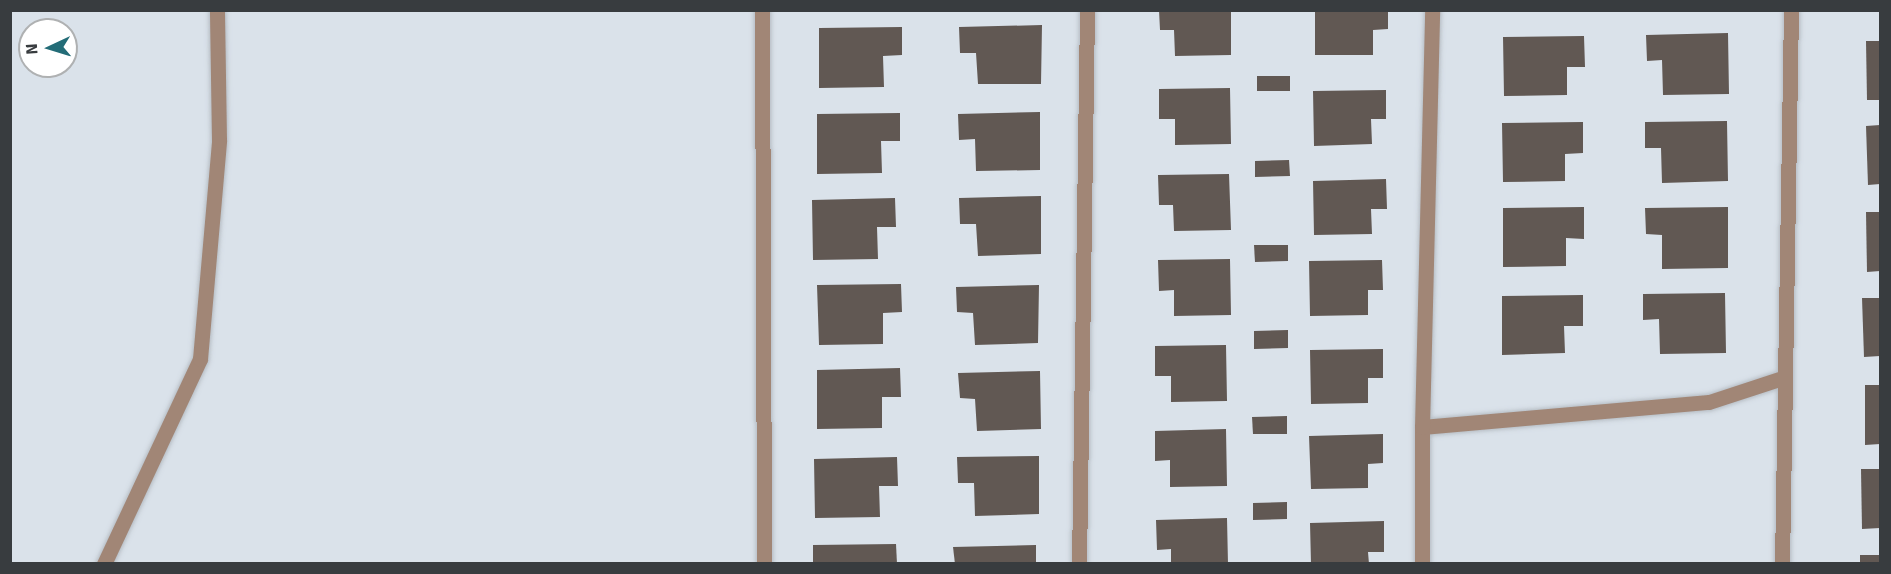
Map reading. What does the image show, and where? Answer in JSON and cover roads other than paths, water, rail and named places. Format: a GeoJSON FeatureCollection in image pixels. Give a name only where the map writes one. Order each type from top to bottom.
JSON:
{"type":"FeatureCollection","features":[{"type":"Feature","properties":{"kind":"street"},"geometry":{"type":"LineString","coordinates":[[104,564],[200,359],[219,140],[217,10]]}},
{"type":"Feature","properties":{"kind":"street"},"geometry":{"type":"LineString","coordinates":[[762,10],[764,564]]}},
{"type":"Feature","properties":{"kind":"street"},"geometry":{"type":"LineString","coordinates":[[1079,564],[1087,10]]}},
{"type":"Feature","properties":{"kind":"street"},"geometry":{"type":"LineString","coordinates":[[1422,564],[1422,427],[1432,10]]}},
{"type":"Feature","properties":{"kind":"street"},"geometry":{"type":"LineString","coordinates":[[1782,564],[1791,10]]}},
{"type":"Feature","properties":{"kind":"street"},"geometry":{"type":"LineString","coordinates":[[1422,427],[1709,402],[1785,377]]}}]}
